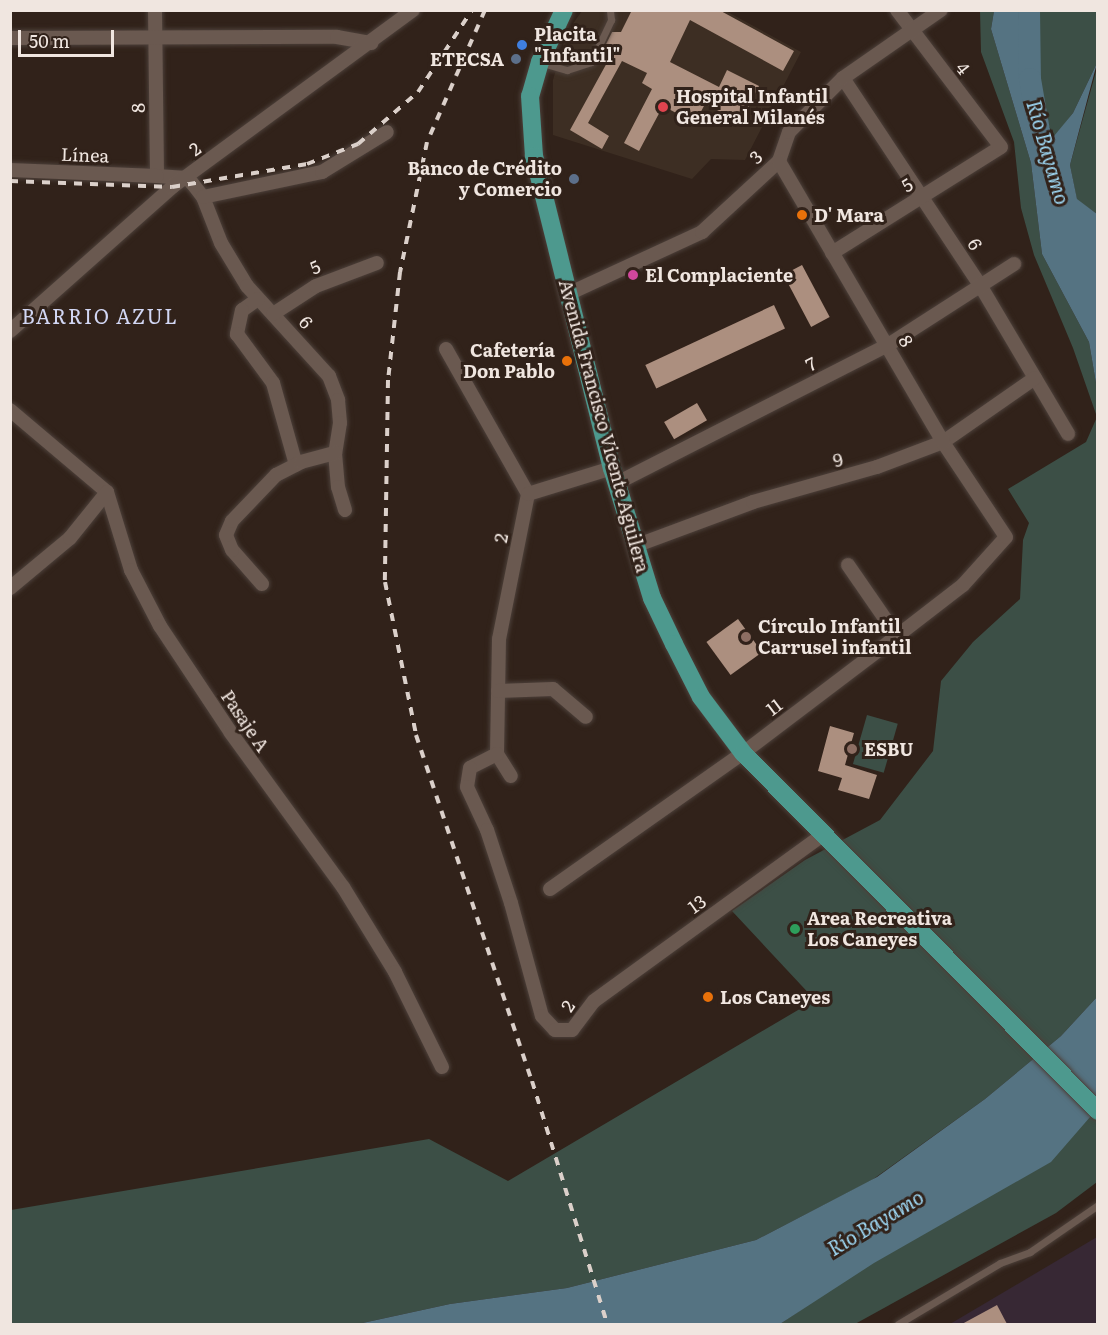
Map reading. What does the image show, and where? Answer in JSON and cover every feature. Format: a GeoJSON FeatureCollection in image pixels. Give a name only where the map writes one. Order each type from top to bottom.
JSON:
{"type":"FeatureCollection","features":[{"type":"Feature","properties":{"kind":"main road","name":"Avenida Francisco Vicente Aguilera"},"geometry":{"type":"LineString","coordinates":[[564,10],[540,62],[530,96],[530,124],[545,208],[614,476],[652,598],[701,697],[743,753],[821,836],[1022,1031],[1098,1111]]}},
{"type":"Feature","properties":{"kind":"street","name":"8"},"geometry":{"type":"LineString","coordinates":[[155,10],[157,176]]}},
{"type":"Feature","properties":{"kind":"street","name":"2"},"geometry":{"type":"LineString","coordinates":[[10,331],[187,178],[371,44],[413,10]]}},
{"type":"Feature","properties":{"kind":"street","name":"4"},"geometry":{"type":"LineString","coordinates":[[897,10],[1001,147]]}},
{"type":"Feature","properties":{"kind":"street","name":"3"},"geometry":{"type":"LineString","coordinates":[[568,294],[702,232],[778,161],[789,132],[843,78],[913,33],[942,10]]}},
{"type":"Feature","properties":{"kind":"street"},"geometry":{"type":"LineString","coordinates":[[10,38],[337,37],[371,44]]}},
{"type":"Feature","properties":{"kind":"street","name":"6"},"geometry":{"type":"LineString","coordinates":[[843,78],[980,285],[1068,434]]}},
{"type":"Feature","properties":{"kind":"street"},"geometry":{"type":"LineString","coordinates":[[204,197],[322,172],[387,132]]}},
{"type":"Feature","properties":{"kind":"street","name":"5"},"geometry":{"type":"LineString","coordinates":[[832,253],[1001,147]]}},
{"type":"Feature","properties":{"kind":"street","name":"8"},"geometry":{"type":"LineString","coordinates":[[778,161],[943,442],[1006,537]]}},
{"type":"Feature","properties":{"kind":"street","name":"Línea"},"geometry":{"type":"LineString","coordinates":[[10,170],[157,176]]}},
{"type":"Feature","properties":{"kind":"street"},"geometry":{"type":"LineString","coordinates":[[157,176],[187,178]]}},
{"type":"Feature","properties":{"kind":"street","name":"6"},"geometry":{"type":"LineString","coordinates":[[187,178],[204,197],[221,243],[258,299],[329,376],[338,400],[340,423],[335,453],[338,487],[345,510]]}},
{"type":"Feature","properties":{"kind":"street","name":"5"},"geometry":{"type":"LineString","coordinates":[[273,314],[316,286],[377,263]]}},
{"type":"Feature","properties":{"kind":"street","name":"7"},"geometry":{"type":"LineString","coordinates":[[528,494],[614,476],[888,345],[1014,264]]}},
{"type":"Feature","properties":{"kind":"street"},"geometry":{"type":"LineString","coordinates":[[258,299],[242,310],[237,334],[273,383],[296,465]]}},
{"type":"Feature","properties":{"kind":"street"},"geometry":{"type":"LineString","coordinates":[[446,349],[528,494]]}},
{"type":"Feature","properties":{"kind":"street","name":"9"},"geometry":{"type":"LineString","coordinates":[[635,546],[753,502],[877,467],[943,442],[1035,378]]}},
{"type":"Feature","properties":{"kind":"street"},"geometry":{"type":"LineString","coordinates":[[10,410],[107,492],[70,538],[10,588]]}},
{"type":"Feature","properties":{"kind":"street"},"geometry":{"type":"LineString","coordinates":[[262,584],[232,550],[226,535],[248,501],[276,475],[296,465],[335,453]]}},
{"type":"Feature","properties":{"kind":"street","name":"Pasaje A"},"geometry":{"type":"LineString","coordinates":[[107,492],[130,570],[160,626],[231,733],[344,887],[395,972],[442,1066]]}},
{"type":"Feature","properties":{"kind":"street","name":"2"},"geometry":{"type":"LineString","coordinates":[[528,494],[499,639],[497,754],[470,768],[467,788],[487,830],[511,903],[542,1016],[555,1030],[572,1030],[594,1001]]}},
{"type":"Feature","properties":{"kind":"street","name":"11"},"geometry":{"type":"LineString","coordinates":[[550,889],[743,753],[897,636],[963,585],[1006,537]]}},
{"type":"Feature","properties":{"kind":"street"},"geometry":{"type":"LineString","coordinates":[[848,565],[897,636]]}},
{"type":"Feature","properties":{"kind":"street"},"geometry":{"type":"LineString","coordinates":[[498,692],[553,689],[586,717]]}},
{"type":"Feature","properties":{"kind":"street"},"geometry":{"type":"LineString","coordinates":[[497,754],[511,776]]}},
{"type":"Feature","properties":{"kind":"street","name":"13"},"geometry":{"type":"LineString","coordinates":[[594,1001],[821,836]]}},
{"type":"Feature","properties":{"kind":"lane"},"geometry":{"type":"LineString","coordinates":[[540,62],[567,70],[591,62],[611,20],[610,10]]}},
{"type":"Feature","properties":{"kind":"lane"},"geometry":{"type":"LineString","coordinates":[[898,1324],[1000,1263],[1030,1252],[1098,1205]]}},
{"type":"Feature","properties":{"kind":"shaded area","name":"Hospital Infantil General Milanés"},"geometry":{"type":"Polygon","coordinates":[[[582,11],[726,11],[801,52],[745,160],[711,159],[692,179],[553,135],[553,80],[567,32],[582,11]]]}},
{"type":"Feature","properties":{"kind":"shaded area"},"geometry":{"type":"Polygon","coordinates":[[[1097,1237],[1097,1324],[950,1324],[1097,1237]]]}},
{"type":"Feature","properties":{"kind":"green space"},"geometry":{"type":"Polygon","coordinates":[[[980,11],[994,11],[991,29],[1031,163],[1042,254],[1089,342],[1097,389],[1097,417],[1073,348],[1034,255],[1021,208],[1014,142],[981,52],[980,11]]]}},
{"type":"Feature","properties":{"kind":"green space"},"geometry":{"type":"Polygon","coordinates":[[[1018,11],[1097,11],[1097,63],[1073,113],[1055,136],[1027,92],[1018,11]]]}},
{"type":"Feature","properties":{"kind":"green space"},"geometry":{"type":"Polygon","coordinates":[[[1097,68],[1097,214],[1077,200],[1070,165],[1097,68]]]}},
{"type":"Feature","properties":{"kind":"green space"},"geometry":{"type":"Polygon","coordinates":[[[1097,417],[1097,997],[1061,1036],[985,1099],[872,1180],[756,1240],[567,1288],[450,1304],[358,1324],[11,1324],[11,1210],[429,1139],[508,1181],[815,1000],[732,911],[805,860],[880,820],[933,751],[941,681],[973,642],[1020,599],[1023,540],[1029,523],[1008,489],[1086,442],[1097,417]]]}},
{"type":"Feature","properties":{"kind":"green space"},"geometry":{"type":"Polygon","coordinates":[[[867,715],[898,724],[884,773],[853,764],[867,715]]]}},
{"type":"Feature","properties":{"kind":"green space"},"geometry":{"type":"Polygon","coordinates":[[[1097,1109],[1097,1182],[1056,1213],[855,1324],[780,1324],[1097,1109]]]}},
{"type":"Feature","properties":{"kind":"water"},"geometry":{"type":"Polygon","coordinates":[[[994,11],[1018,11],[1027,92],[1054,136],[1073,113],[1097,63],[1070,165],[1077,199],[1097,214],[1097,389],[1089,342],[1042,254],[1031,163],[991,29],[994,11]]]}},
{"type":"Feature","properties":{"kind":"water"},"geometry":{"type":"Polygon","coordinates":[[[1097,997],[1097,1109],[1051,1162],[874,1263],[780,1324],[358,1324],[450,1304],[567,1288],[756,1240],[877,1177],[985,1099],[1061,1036],[1097,997]]]}},
{"type":"Feature","properties":{"kind":"building"},"geometry":{"type":"Polygon","coordinates":[[[632,10],[719,10],[794,51],[783,71],[690,20],[670,62],[719,87],[727,70],[759,86],[741,122],[705,104],[695,123],[663,106],[639,151],[624,143],[652,89],[642,83],[647,73],[622,61],[588,123],[609,136],[602,149],[570,130],[614,50],[605,46],[612,32],[621,32],[632,10]]]}},
{"type":"Feature","properties":{"kind":"building"},"geometry":{"type":"Polygon","coordinates":[[[802,265],[830,317],[811,327],[783,275],[802,265]]]}},
{"type":"Feature","properties":{"kind":"building"},"geometry":{"type":"Polygon","coordinates":[[[774,305],[785,329],[656,389],[645,365],[774,305]]]}},
{"type":"Feature","properties":{"kind":"building"},"geometry":{"type":"Polygon","coordinates":[[[697,403],[707,420],[674,439],[664,422],[697,403]]]}},
{"type":"Feature","properties":{"kind":"building"},"geometry":{"type":"Polygon","coordinates":[[[738,619],[762,652],[731,675],[706,642],[738,619]]]}},
{"type":"Feature","properties":{"kind":"building"},"geometry":{"type":"Polygon","coordinates":[[[830,726],[854,733],[845,765],[877,775],[869,799],[838,790],[842,778],[818,771],[830,726]]]}},
{"type":"Feature","properties":{"kind":"building"},"geometry":{"type":"Polygon","coordinates":[[[997,1305],[1007,1324],[962,1324],[997,1305]]]}},
{"type":"Feature","properties":{"kind":"waterway","name":"Río Bayamo"},"geometry":{"type":"LineString","coordinates":[[1029,10],[1030,79],[1039,131]]}},
{"type":"Feature","properties":{"kind":"railway"},"geometry":{"type":"LineString","coordinates":[[10,181],[172,187],[307,164],[358,144],[418,92],[472,10]]}},
{"type":"Feature","properties":{"kind":"railway"},"geometry":{"type":"LineString","coordinates":[[485,10],[427,142],[400,272],[388,380],[385,582],[416,735],[532,1081],[607,1324]]}},
{"type":"Feature","properties":{"kind":"place","name":"Placita \"Infantil\""},"geometry":{"type":"Point","coordinates":[522,45]}},
{"type":"Feature","properties":{"kind":"place","name":"ETECSA"},"geometry":{"type":"Point","coordinates":[516,59]}},
{"type":"Feature","properties":{"kind":"place","name":"Hospital Infantil General Milanés"},"geometry":{"type":"Point","coordinates":[663,107]}},
{"type":"Feature","properties":{"kind":"place","name":"Banco de Crédito y Comercio"},"geometry":{"type":"Point","coordinates":[574,179]}},
{"type":"Feature","properties":{"kind":"place","name":"D' Mara"},"geometry":{"type":"Point","coordinates":[802,215]}},
{"type":"Feature","properties":{"kind":"place","name":"El Complaciente"},"geometry":{"type":"Point","coordinates":[633,275]}},
{"type":"Feature","properties":{"kind":"place","name":"Cafetería Don Pablo"},"geometry":{"type":"Point","coordinates":[567,361]}},
{"type":"Feature","properties":{"kind":"place","name":"Círculo Infantil Carrusel infantil"},"geometry":{"type":"Point","coordinates":[746,637]}},
{"type":"Feature","properties":{"kind":"place","name":"ESBU"},"geometry":{"type":"Point","coordinates":[852,749]}},
{"type":"Feature","properties":{"kind":"place","name":"Area Recreativa Los Caneyes"},"geometry":{"type":"Point","coordinates":[795,929]}},
{"type":"Feature","properties":{"kind":"place","name":"Los Caneyes"},"geometry":{"type":"Point","coordinates":[708,997]}},
{"type":"Feature","properties":{"kind":"district","name":"BARRIO AZUL"},"geometry":{"type":"Point","coordinates":[100,315]}}]}
